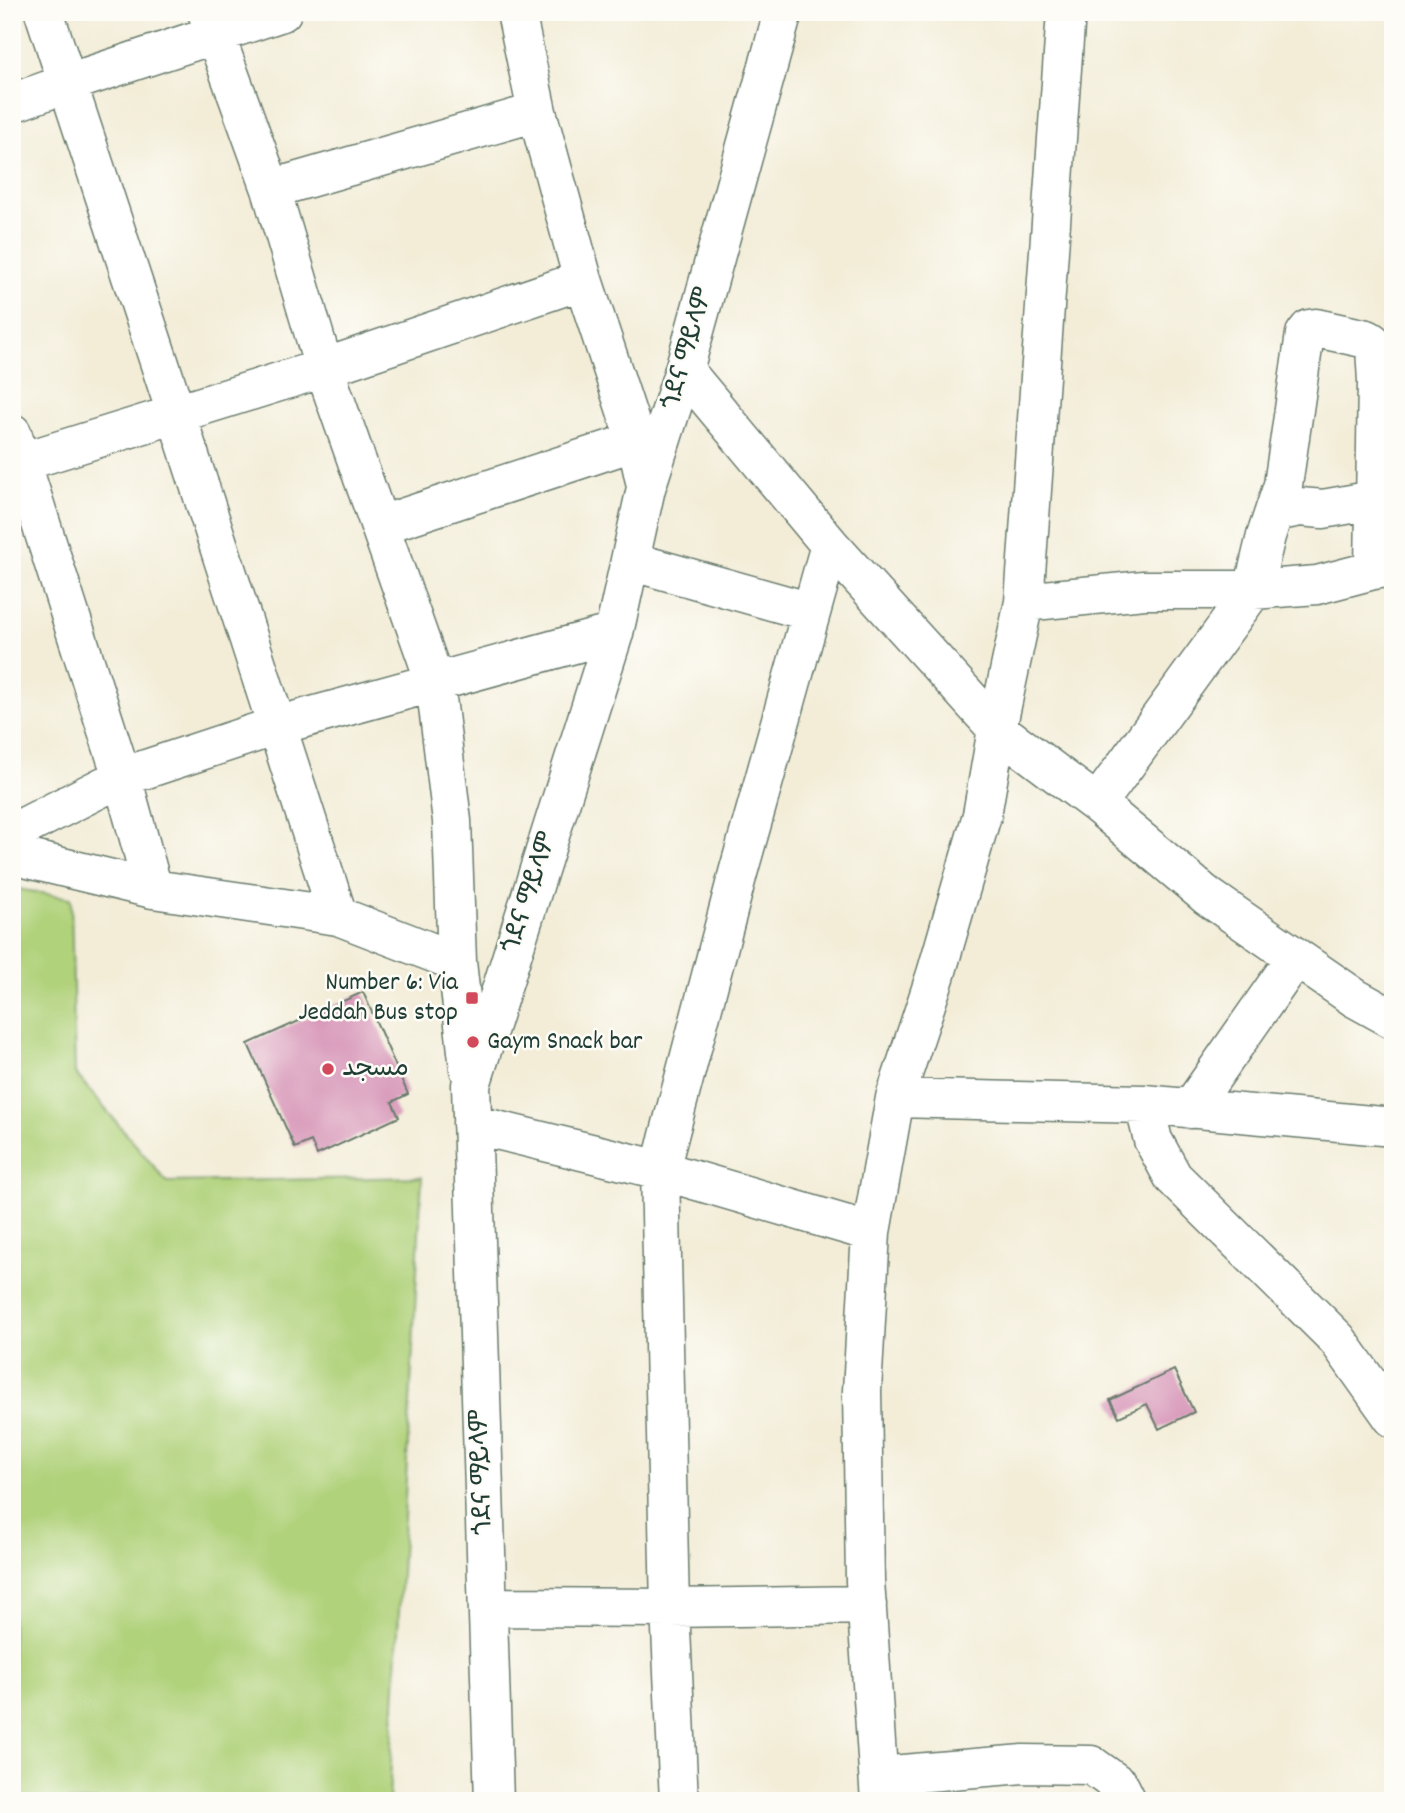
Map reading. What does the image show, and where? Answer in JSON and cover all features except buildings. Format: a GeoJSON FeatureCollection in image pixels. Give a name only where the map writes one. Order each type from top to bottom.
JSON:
{"type":"FeatureCollection","features":[{"type":"Feature","properties":{"kind":"street"},"geometry":{"type":"LineString","coordinates":[[44,12],[177,413],[338,916]]}},
{"type":"Feature","properties":{"kind":"street"},"geometry":{"type":"LineString","coordinates":[[12,103],[211,24],[282,12]]}},
{"type":"Feature","properties":{"kind":"street"},"geometry":{"type":"LineString","coordinates":[[516,12],[537,111],[583,280],[636,441],[646,488]]}},
{"type":"Feature","properties":{"kind":"street","name":"ጎደና ማይላም"},"geometry":{"type":"LineString","coordinates":[[494,1801],[471,1085],[614,633],[646,488],[684,370],[783,12]]}},
{"type":"Feature","properties":{"kind":"street"},"geometry":{"type":"LineString","coordinates":[[1066,12],[1024,602],[982,816],[936,974],[895,1098],[872,1232],[862,1391],[865,1567],[880,1788],[1023,1764],[1091,1765],[1119,1785],[1127,1801]]}},
{"type":"Feature","properties":{"kind":"street"},"geometry":{"type":"LineString","coordinates":[[211,24],[271,189],[324,368],[435,682],[452,821],[457,961],[471,1085]]}},
{"type":"Feature","properties":{"kind":"street"},"geometry":{"type":"LineString","coordinates":[[271,189],[537,111]]}},
{"type":"Feature","properties":{"kind":"street"},"geometry":{"type":"LineString","coordinates":[[153,889],[122,777],[15,453],[177,413],[324,368],[583,280]]}},
{"type":"Feature","properties":{"kind":"street"},"geometry":{"type":"LineString","coordinates":[[1024,602],[1144,590],[1253,590],[1317,585],[1384,569],[1376,348],[1372,342],[1316,328],[1310,329],[1306,334],[1283,485],[1266,536],[1253,590],[1097,804]]}},
{"type":"Feature","properties":{"kind":"street"},"geometry":{"type":"LineString","coordinates":[[684,370],[830,545],[997,729],[1097,804],[1207,896],[1354,998],[1393,1019]]}},
{"type":"Feature","properties":{"kind":"street"},"geometry":{"type":"LineString","coordinates":[[381,525],[636,441]]}},
{"type":"Feature","properties":{"kind":"street"},"geometry":{"type":"LineString","coordinates":[[1274,512],[1300,507],[1323,509],[1383,498]]}},
{"type":"Feature","properties":{"kind":"street"},"geometry":{"type":"LineString","coordinates":[[679,1801],[670,1608],[660,1170],[738,873],[830,545]]}},
{"type":"Feature","properties":{"kind":"street"},"geometry":{"type":"LineString","coordinates":[[630,561],[811,612]]}},
{"type":"Feature","properties":{"kind":"street"},"geometry":{"type":"LineString","coordinates":[[12,833],[122,777],[276,726],[614,633]]}},
{"type":"Feature","properties":{"kind":"street"},"geometry":{"type":"LineString","coordinates":[[12,855],[153,889],[338,916],[457,961]]}},
{"type":"Feature","properties":{"kind":"street"},"geometry":{"type":"LineString","coordinates":[[1190,1109],[1296,957]]}},
{"type":"Feature","properties":{"kind":"street"},"geometry":{"type":"LineString","coordinates":[[895,1098],[1144,1104],[1393,1127]]}},
{"type":"Feature","properties":{"kind":"street"},"geometry":{"type":"LineString","coordinates":[[1144,1104],[1153,1140],[1173,1177],[1337,1339],[1393,1418]]}},
{"type":"Feature","properties":{"kind":"street"},"geometry":{"type":"LineString","coordinates":[[472,1124],[660,1170],[872,1232]]}},
{"type":"Feature","properties":{"kind":"street"},"geometry":{"type":"LineString","coordinates":[[488,1607],[867,1605]]}},
{"type":"Feature","properties":{"kind":"green space"},"geometry":{"type":"Polygon","coordinates":[[[12,888],[71,898],[75,1073],[167,1182],[422,1177],[389,1801],[12,1801],[12,888]]]}},
{"type":"Feature","properties":{"kind":"place","name":"Number 6: Via Jeddah Bus stop"},"geometry":{"type":"Point","coordinates":[472,998]}},
{"type":"Feature","properties":{"kind":"place","name":"Gaym Snack bar"},"geometry":{"type":"Point","coordinates":[473,1042]}},
{"type":"Feature","properties":{"kind":"place","name":"مسجد"},"geometry":{"type":"Point","coordinates":[328,1069]}}]}
